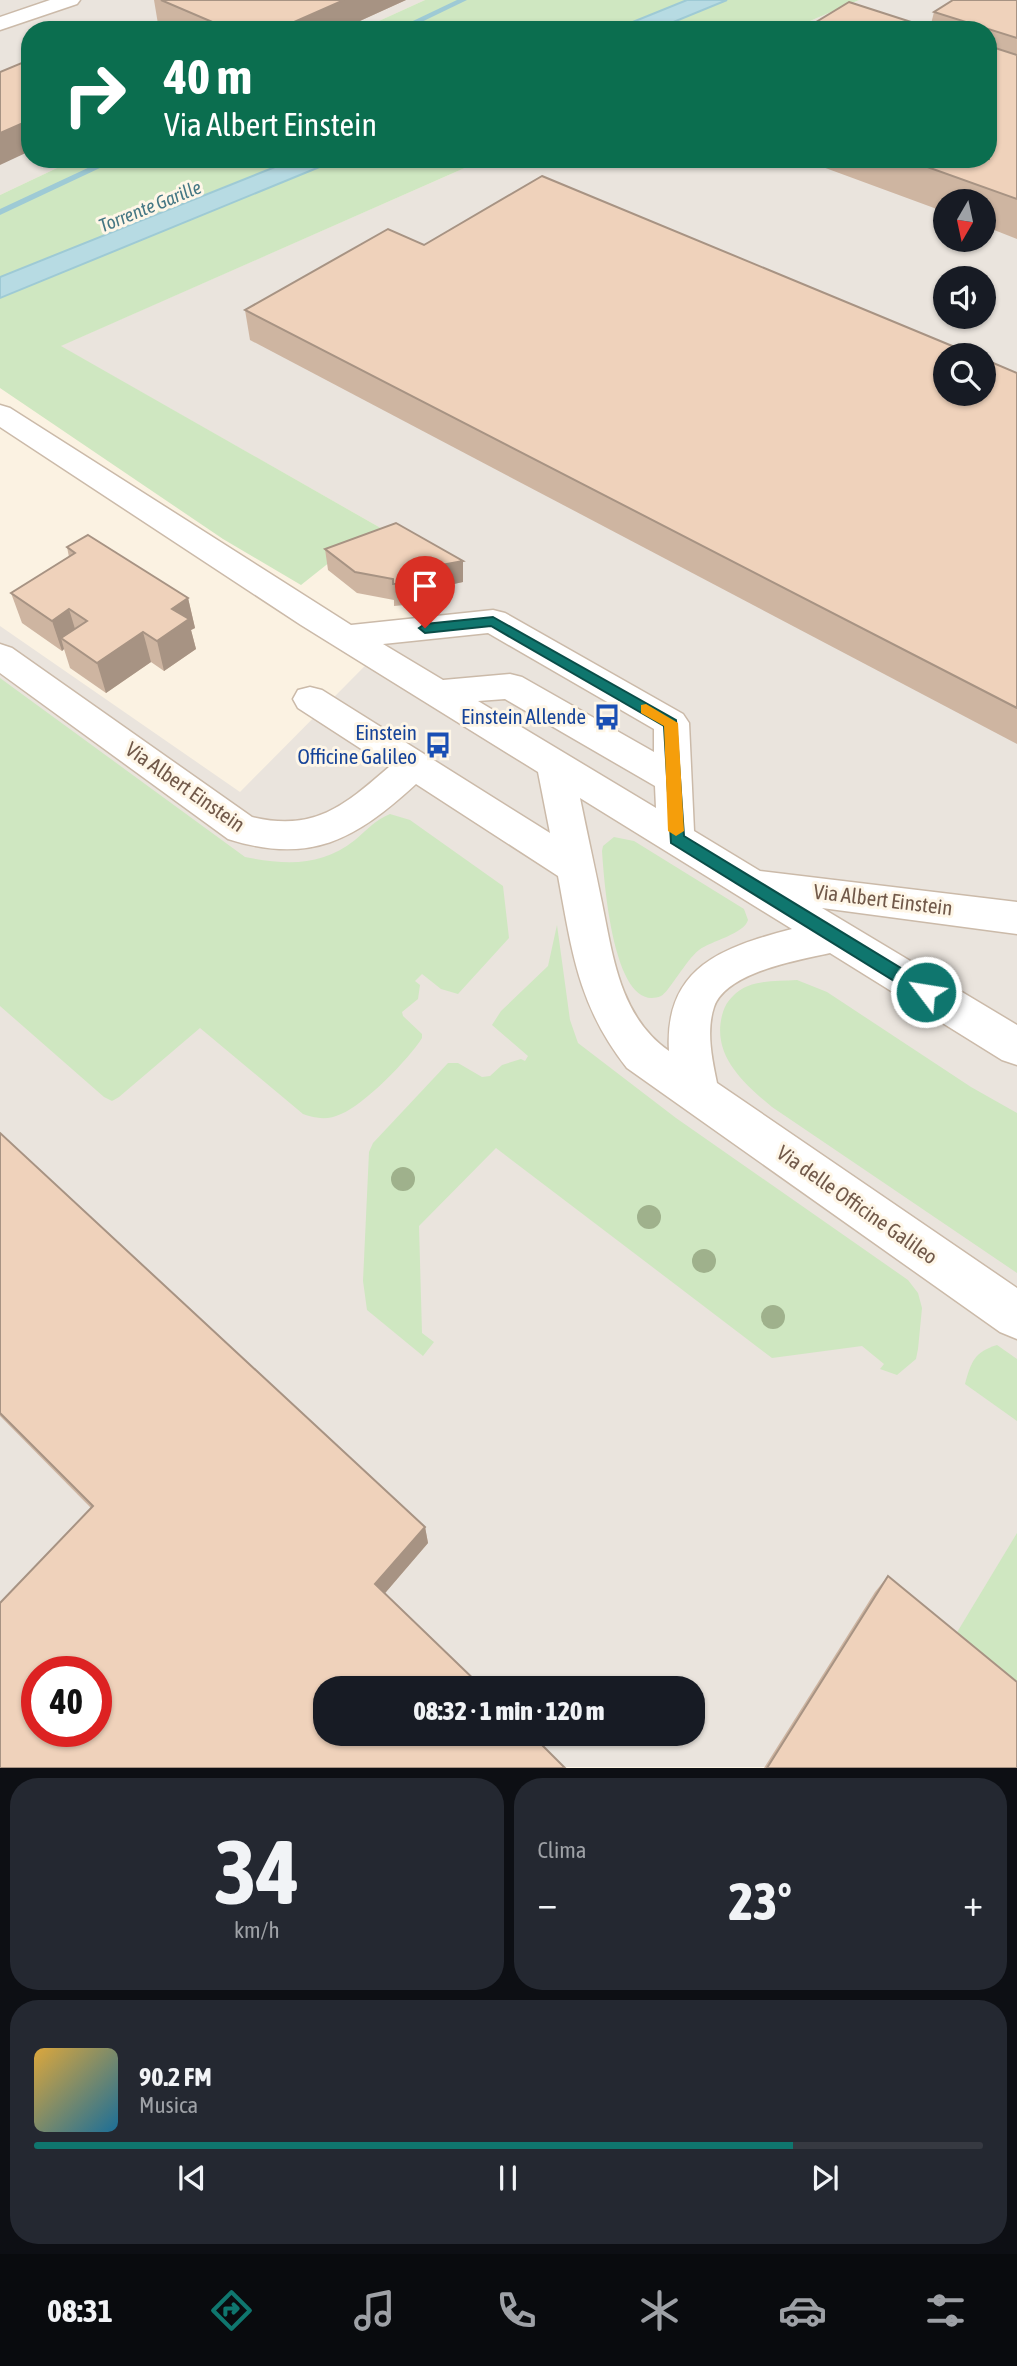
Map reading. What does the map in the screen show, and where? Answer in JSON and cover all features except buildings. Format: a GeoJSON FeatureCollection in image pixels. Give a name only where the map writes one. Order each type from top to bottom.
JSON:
{"type":"FeatureCollection","features":[{"type":"Feature","properties":{"kind":"street"},"geometry":{"type":"LineString","coordinates":[[0,24],[70,0]]}},
{"type":"Feature","properties":{"kind":"street","name":"Via Albert Einstein"},"geometry":{"type":"LineString","coordinates":[[0,414],[186,537],[346,637],[1017,1047]]}},
{"type":"Feature","properties":{"kind":"street"},"geometry":{"type":"LineString","coordinates":[[346,637],[493,621],[671,723],[676,839]]}},
{"type":"Feature","properties":{"kind":"street","name":"Via Albert Einstein"},"geometry":{"type":"LineString","coordinates":[[0,656],[241,829],[270,838],[324,832],[355,818],[414,765]]}},
{"type":"Feature","properties":{"kind":"street"},"geometry":{"type":"LineString","coordinates":[[437,693],[510,686],[674,780]]}},
{"type":"Feature","properties":{"kind":"street"},"geometry":{"type":"LineString","coordinates":[[310,699],[576,868]]}},
{"type":"Feature","properties":{"kind":"street","name":"Via delle Officine Galileo"},"geometry":{"type":"LineString","coordinates":[[555,765],[597,976],[606,1003],[621,1030],[642,1055],[1017,1316]]}},
{"type":"Feature","properties":{"kind":"street","name":"Via Albert Einstein"},"geometry":{"type":"LineString","coordinates":[[748,883],[1017,918]]}},
{"type":"Feature","properties":{"kind":"street"},"geometry":{"type":"LineString","coordinates":[[698,1095],[690,1055],[691,1024],[697,997],[715,978],[739,963],[796,944],[835,936]]}},
{"type":"Feature","properties":{"kind":"shaded area"},"geometry":{"type":"Polygon","coordinates":[[[0,0],[425,0],[379,21],[21,21],[21,168],[57,168],[0,195],[0,0]]]}},
{"type":"Feature","properties":{"kind":"shaded area"},"geometry":{"type":"Polygon","coordinates":[[[859,0],[1017,0],[1017,1767],[0,1767],[0,626],[240,792],[456,574],[393,535],[60,346],[465,168],[997,168],[997,21],[810,21],[859,0]]]}},
{"type":"Feature","properties":{"kind":"green space"},"geometry":{"type":"Polygon","coordinates":[[[425,0],[859,0],[810,21],[379,21],[425,0]]]}},
{"type":"Feature","properties":{"kind":"green space"},"geometry":{"type":"Polygon","coordinates":[[[57,168],[465,168],[61,346],[393,535],[335,558],[301,585],[223,539],[0,388],[0,195],[57,168]]]}},
{"type":"Feature","properties":{"kind":"green space"},"geometry":{"type":"Polygon","coordinates":[[[0,678],[245,857],[275,862],[303,862],[342,849],[375,822],[390,814],[410,820],[503,886],[509,938],[458,994],[441,989],[422,974],[415,981],[420,985],[418,999],[402,1012],[422,1034],[422,1038],[397,1069],[373,1092],[351,1109],[336,1116],[322,1118],[303,1114],[200,1028],[119,1097],[112,1101],[104,1097],[0,1006],[0,678]]]}},
{"type":"Feature","properties":{"kind":"green space"},"geometry":{"type":"Polygon","coordinates":[[[614,837],[634,841],[744,909],[748,920],[734,933],[699,950],[661,996],[645,997],[632,986],[614,942],[602,851],[603,846],[614,837]]]}},
{"type":"Feature","properties":{"kind":"green space"},"geometry":{"type":"Polygon","coordinates":[[[557,925],[570,1020],[578,1043],[676,1118],[908,1280],[918,1293],[922,1308],[916,1359],[897,1375],[880,1369],[884,1364],[862,1346],[772,1358],[496,1148],[419,1226],[422,1333],[434,1342],[423,1356],[367,1310],[363,1281],[369,1152],[373,1143],[448,1063],[458,1063],[482,1077],[490,1076],[502,1065],[521,1059],[525,1061],[528,1056],[492,1025],[501,1011],[548,966],[557,925]]]}},
{"type":"Feature","properties":{"kind":"green space"},"geometry":{"type":"Polygon","coordinates":[[[797,980],[827,992],[971,1087],[1017,1113],[1017,1273],[772,1107],[740,1077],[725,1054],[721,1041],[720,1027],[724,1008],[729,1000],[748,986],[797,980]]]}},
{"type":"Feature","properties":{"kind":"green space"},"geometry":{"type":"Polygon","coordinates":[[[997,1345],[1017,1359],[1017,1421],[965,1384],[975,1358],[997,1345]]]}},
{"type":"Feature","properties":{"kind":"green space"},"geometry":{"type":"Polygon","coordinates":[[[1017,1533],[1017,1683],[956,1634],[1017,1533]]]}},
{"type":"Feature","properties":{"kind":"water"},"geometry":{"type":"Polygon","coordinates":[[[687,0],[727,0],[676,21],[635,21],[687,0]]]}},
{"type":"Feature","properties":{"kind":"water"},"geometry":{"type":"Polygon","coordinates":[[[272,168],[317,168],[0,298],[0,277],[272,168]]]}},
{"type":"Feature","properties":{"kind":"waterway"},"geometry":{"type":"LineString","coordinates":[[418,21],[463,0]]}},
{"type":"Feature","properties":{"kind":"waterway"},"geometry":{"type":"LineString","coordinates":[[0,212],[95,168]]}},
{"type":"Feature","properties":{"kind":"slow traffic"},"geometry":{"type":"LineString","coordinates":[[646,709],[671,723],[676,831]]}},
{"type":"Feature","properties":{"kind":"place","name":"Einstein Allende"},"geometry":{"type":"Point","coordinates":[607,717]}},
{"type":"Feature","properties":{"kind":"place","name":"Einstein Officine Galileo"},"geometry":{"type":"Point","coordinates":[438,745]}},
{"type":"Feature","properties":{"kind":"route"},"geometry":{"type":"LineString","coordinates":[[425,628],[493,621],[671,723],[676,839],[926,992]]}},
{"type":"Feature","properties":{"kind":"water label","name":"Torrente Garille"},"geometry":{"type":"Point","coordinates":[150,206]}}]}
